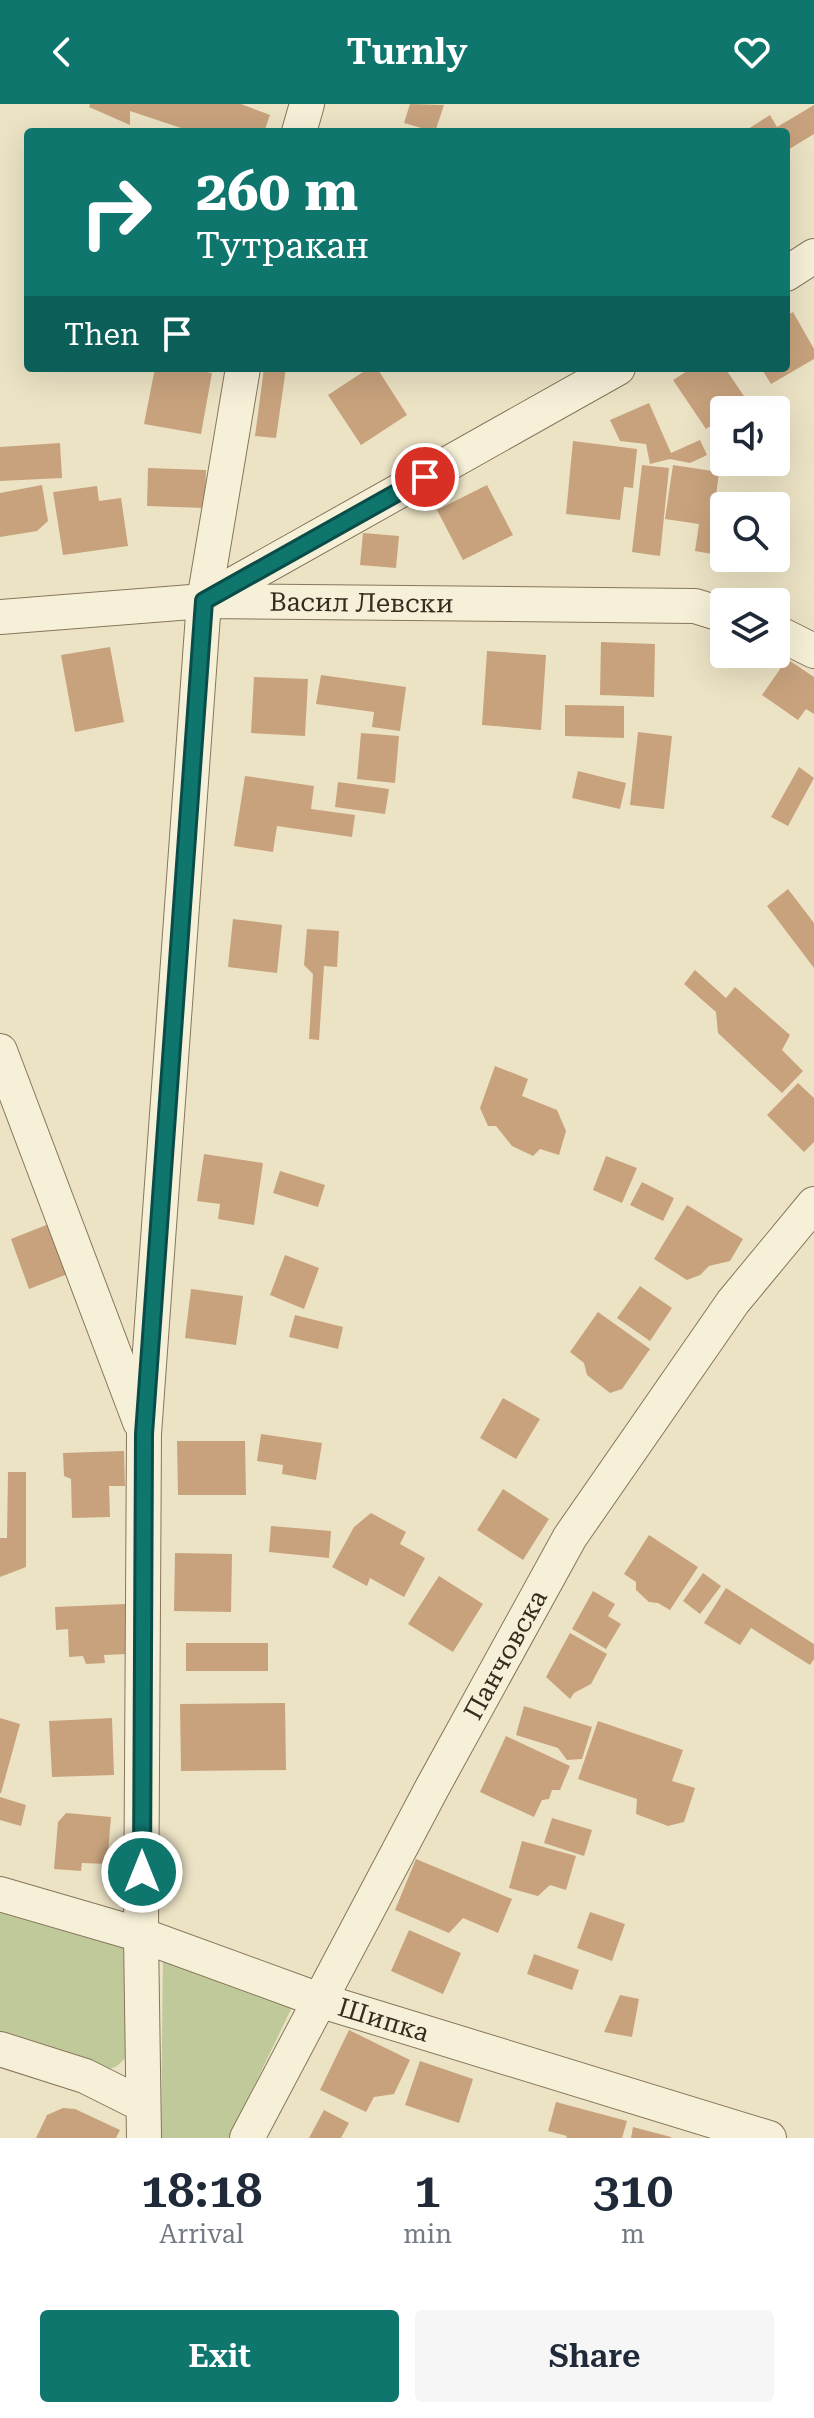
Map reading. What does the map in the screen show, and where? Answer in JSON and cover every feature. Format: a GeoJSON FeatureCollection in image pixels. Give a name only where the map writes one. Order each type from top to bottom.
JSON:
{"type":"FeatureCollection","features":[{"type":"Feature","properties":{"kind":"street"},"geometry":{"type":"LineString","coordinates":[[300,128],[307,104]]}},
{"type":"Feature","properties":{"kind":"street"},"geometry":{"type":"LineString","coordinates":[[790,271],[814,256]]}},
{"type":"Feature","properties":{"kind":"street"},"geometry":{"type":"LineString","coordinates":[[144,2121],[141,1935],[144,1434],[204,601],[242,372]]}},
{"type":"Feature","properties":{"kind":"street"},"geometry":{"type":"LineString","coordinates":[[204,601],[611,372]]}},
{"type":"Feature","properties":{"kind":"street","name":"Васил Левски"},"geometry":{"type":"LineString","coordinates":[[0,617],[204,601],[695,606],[710,611]]}},
{"type":"Feature","properties":{"kind":"street"},"geometry":{"type":"LineString","coordinates":[[790,639],[814,651]]}},
{"type":"Feature","properties":{"kind":"street"},"geometry":{"type":"LineString","coordinates":[[0,1051],[144,1434]]}},
{"type":"Feature","properties":{"kind":"street","name":"Панчовска"},"geometry":{"type":"LineString","coordinates":[[247,2138],[432,1788],[570,1537],[733,1302],[814,1204]]}},
{"type":"Feature","properties":{"kind":"street","name":"Шипка"},"geometry":{"type":"LineString","coordinates":[[0,1894],[141,1935],[322,2001],[769,2138]]}},
{"type":"Feature","properties":{"kind":"street"},"geometry":{"type":"LineString","coordinates":[[0,2049],[85,2076],[144,2121]]}},
{"type":"Feature","properties":{"kind":"green space"},"geometry":{"type":"Polygon","coordinates":[[[0,1905],[125,1947],[134,2050],[117,2066],[103,2072],[0,2036],[0,1905]]]}},
{"type":"Feature","properties":{"kind":"green space"},"geometry":{"type":"Polygon","coordinates":[[[163,1952],[294,2003],[229,2138],[161,2138],[163,1952]]]}},
{"type":"Feature","properties":{"kind":"building"},"geometry":{"type":"Polygon","coordinates":[[[90,104],[241,104],[270,115],[265,128],[181,128],[130,111],[130,125],[89,107],[90,104]]]}},
{"type":"Feature","properties":{"kind":"building"},"geometry":{"type":"Polygon","coordinates":[[[410,104],[444,105],[436,128],[404,123],[410,104]]]}},
{"type":"Feature","properties":{"kind":"building"},"geometry":{"type":"Polygon","coordinates":[[[814,105],[814,134],[790,149],[790,128],[750,128],[770,115],[777,127],[814,105]]]}},
{"type":"Feature","properties":{"kind":"building"},"geometry":{"type":"Polygon","coordinates":[[[793,312],[814,349],[814,359],[771,384],[764,372],[790,372],[790,314],[793,312]]]}},
{"type":"Feature","properties":{"kind":"building"},"geometry":{"type":"Polygon","coordinates":[[[154,372],[212,373],[201,434],[144,424],[154,372]]]}},
{"type":"Feature","properties":{"kind":"building"},"geometry":{"type":"Polygon","coordinates":[[[263,372],[285,372],[276,438],[255,436],[263,372]]]}},
{"type":"Feature","properties":{"kind":"building"},"geometry":{"type":"Polygon","coordinates":[[[363,372],[380,372],[407,415],[361,445],[328,395],[363,372]]]}},
{"type":"Feature","properties":{"kind":"building"},"geometry":{"type":"Polygon","coordinates":[[[686,372],[728,372],[744,396],[710,396],[710,426],[706,429],[673,380],[686,372]]]}},
{"type":"Feature","properties":{"kind":"building"},"geometry":{"type":"Polygon","coordinates":[[[649,403],[671,453],[700,440],[707,455],[690,463],[670,459],[650,464],[646,444],[620,441],[610,420],[649,403]]]}},
{"type":"Feature","properties":{"kind":"building"},"geometry":{"type":"Polygon","coordinates":[[[573,441],[637,449],[633,488],[624,487],[620,520],[566,514],[573,441]]]}},
{"type":"Feature","properties":{"kind":"building"},"geometry":{"type":"Polygon","coordinates":[[[60,443],[62,478],[0,481],[0,447],[60,443]]]}},
{"type":"Feature","properties":{"kind":"building"},"geometry":{"type":"Polygon","coordinates":[[[642,465],[669,468],[660,556],[632,552],[642,465]]]}},
{"type":"Feature","properties":{"kind":"building"},"geometry":{"type":"Polygon","coordinates":[[[673,465],[710,471],[710,476],[718,476],[716,492],[710,492],[710,554],[695,551],[699,524],[665,519],[673,465]]]}},
{"type":"Feature","properties":{"kind":"building"},"geometry":{"type":"Polygon","coordinates":[[[148,468],[206,470],[205,508],[147,506],[148,468]]]}},
{"type":"Feature","properties":{"kind":"building"},"geometry":{"type":"Polygon","coordinates":[[[42,485],[48,521],[37,531],[0,537],[0,493],[42,485]]]}},
{"type":"Feature","properties":{"kind":"building"},"geometry":{"type":"Polygon","coordinates":[[[487,485],[513,535],[463,560],[437,510],[487,485]]]}},
{"type":"Feature","properties":{"kind":"building"},"geometry":{"type":"Polygon","coordinates":[[[97,486],[99,501],[121,498],[128,546],[63,555],[53,492],[97,486]]]}},
{"type":"Feature","properties":{"kind":"building"},"geometry":{"type":"Polygon","coordinates":[[[363,533],[399,536],[396,568],[360,565],[363,533]]]}},
{"type":"Feature","properties":{"kind":"building"},"geometry":{"type":"Polygon","coordinates":[[[601,642],[655,644],[654,697],[600,695],[601,642]]]}},
{"type":"Feature","properties":{"kind":"building"},"geometry":{"type":"Polygon","coordinates":[[[110,647],[124,722],[75,732],[61,655],[110,647]]]}},
{"type":"Feature","properties":{"kind":"building"},"geometry":{"type":"Polygon","coordinates":[[[487,651],[546,655],[541,730],[482,725],[487,651]]]}},
{"type":"Feature","properties":{"kind":"building"},"geometry":{"type":"Polygon","coordinates":[[[790,661],[814,677],[814,714],[806,709],[798,720],[762,695],[781,668],[790,668],[790,661]]]}},
{"type":"Feature","properties":{"kind":"building"},"geometry":{"type":"Polygon","coordinates":[[[321,675],[406,687],[400,731],[372,727],[374,712],[316,704],[321,675]]]}},
{"type":"Feature","properties":{"kind":"building"},"geometry":{"type":"Polygon","coordinates":[[[254,677],[308,679],[305,736],[251,733],[254,677]]]}},
{"type":"Feature","properties":{"kind":"building"},"geometry":{"type":"Polygon","coordinates":[[[565,705],[624,706],[624,738],[565,736],[565,705]]]}},
{"type":"Feature","properties":{"kind":"building"},"geometry":{"type":"Polygon","coordinates":[[[638,732],[672,736],[664,809],[630,805],[638,732]]]}},
{"type":"Feature","properties":{"kind":"building"},"geometry":{"type":"Polygon","coordinates":[[[361,733],[399,736],[395,783],[357,779],[361,733]]]}},
{"type":"Feature","properties":{"kind":"building"},"geometry":{"type":"Polygon","coordinates":[[[799,767],[814,778],[788,826],[771,817],[799,767]]]}},
{"type":"Feature","properties":{"kind":"building"},"geometry":{"type":"Polygon","coordinates":[[[578,771],[626,783],[620,809],[572,798],[578,771]]]}},
{"type":"Feature","properties":{"kind":"building"},"geometry":{"type":"Polygon","coordinates":[[[245,776],[314,786],[311,809],[355,815],[352,837],[277,826],[273,852],[234,846],[245,776]]]}},
{"type":"Feature","properties":{"kind":"building"},"geometry":{"type":"Polygon","coordinates":[[[338,782],[389,789],[385,814],[335,807],[338,782]]]}},
{"type":"Feature","properties":{"kind":"building"},"geometry":{"type":"Polygon","coordinates":[[[788,889],[814,923],[814,968],[767,906],[788,889]]]}},
{"type":"Feature","properties":{"kind":"building"},"geometry":{"type":"Polygon","coordinates":[[[233,919],[282,925],[277,973],[228,967],[233,919]]]}},
{"type":"Feature","properties":{"kind":"building"},"geometry":{"type":"Polygon","coordinates":[[[307,929],[339,931],[337,967],[324,966],[319,1040],[309,1039],[313,974],[304,965],[307,929]]]}},
{"type":"Feature","properties":{"kind":"building"},"geometry":{"type":"Polygon","coordinates":[[[695,970],[726,998],[735,987],[790,1035],[782,1050],[803,1071],[782,1093],[718,1033],[716,1012],[684,984],[695,970]]]}},
{"type":"Feature","properties":{"kind":"building"},"geometry":{"type":"Polygon","coordinates":[[[495,1066],[528,1079],[522,1096],[557,1110],[566,1131],[559,1155],[540,1149],[533,1156],[512,1146],[496,1126],[488,1126],[480,1108],[495,1066]]]}},
{"type":"Feature","properties":{"kind":"building"},"geometry":{"type":"Polygon","coordinates":[[[798,1083],[814,1098],[814,1142],[804,1152],[767,1115],[798,1083]]]}},
{"type":"Feature","properties":{"kind":"building"},"geometry":{"type":"Polygon","coordinates":[[[204,1154],[263,1163],[254,1225],[218,1219],[220,1204],[197,1201],[204,1154]]]}},
{"type":"Feature","properties":{"kind":"building"},"geometry":{"type":"Polygon","coordinates":[[[606,1156],[637,1168],[622,1203],[593,1190],[606,1156]]]}},
{"type":"Feature","properties":{"kind":"building"},"geometry":{"type":"Polygon","coordinates":[[[280,1171],[325,1185],[318,1207],[273,1193],[280,1171]]]}},
{"type":"Feature","properties":{"kind":"building"},"geometry":{"type":"Polygon","coordinates":[[[642,1182],[674,1198],[663,1221],[630,1205],[642,1182]]]}},
{"type":"Feature","properties":{"kind":"building"},"geometry":{"type":"Polygon","coordinates":[[[687,1205],[743,1239],[730,1261],[709,1266],[700,1275],[687,1280],[654,1259],[687,1205]]]}},
{"type":"Feature","properties":{"kind":"building"},"geometry":{"type":"Polygon","coordinates":[[[59,1220],[78,1270],[29,1289],[11,1239],[59,1220]]]}},
{"type":"Feature","properties":{"kind":"building"},"geometry":{"type":"Polygon","coordinates":[[[285,1255],[319,1268],[304,1309],[270,1295],[285,1255]]]}},
{"type":"Feature","properties":{"kind":"building"},"geometry":{"type":"Polygon","coordinates":[[[640,1286],[672,1308],[650,1341],[617,1318],[640,1286]]]}},
{"type":"Feature","properties":{"kind":"building"},"geometry":{"type":"Polygon","coordinates":[[[191,1289],[243,1296],[236,1345],[185,1338],[191,1289]]]}},
{"type":"Feature","properties":{"kind":"building"},"geometry":{"type":"Polygon","coordinates":[[[598,1312],[650,1349],[622,1389],[610,1393],[587,1375],[584,1363],[570,1352],[598,1312]]]}},
{"type":"Feature","properties":{"kind":"building"},"geometry":{"type":"Polygon","coordinates":[[[295,1315],[343,1327],[338,1349],[289,1337],[295,1315]]]}},
{"type":"Feature","properties":{"kind":"building"},"geometry":{"type":"Polygon","coordinates":[[[503,1398],[540,1419],[516,1459],[480,1438],[503,1398]]]}},
{"type":"Feature","properties":{"kind":"building"},"geometry":{"type":"Polygon","coordinates":[[[261,1434],[322,1443],[316,1480],[282,1474],[283,1465],[257,1461],[261,1434]]]}},
{"type":"Feature","properties":{"kind":"building"},"geometry":{"type":"Polygon","coordinates":[[[177,1441],[245,1441],[246,1495],[178,1495],[177,1441]]]}},
{"type":"Feature","properties":{"kind":"building"},"geometry":{"type":"Polygon","coordinates":[[[124,1451],[125,1486],[109,1486],[110,1517],[72,1518],[71,1479],[64,1476],[63,1453],[124,1451]]]}},
{"type":"Feature","properties":{"kind":"building"},"geometry":{"type":"Polygon","coordinates":[[[8,1472],[26,1472],[26,1567],[0,1577],[0,1538],[7,1538],[8,1472]]]}},
{"type":"Feature","properties":{"kind":"building"},"geometry":{"type":"Polygon","coordinates":[[[503,1489],[549,1519],[523,1560],[477,1530],[503,1489]]]}},
{"type":"Feature","properties":{"kind":"building"},"geometry":{"type":"Polygon","coordinates":[[[371,1513],[406,1532],[400,1544],[425,1558],[404,1597],[370,1578],[367,1586],[332,1567],[354,1527],[371,1513]]]}},
{"type":"Feature","properties":{"kind":"building"},"geometry":{"type":"Polygon","coordinates":[[[271,1526],[331,1531],[329,1558],[269,1552],[271,1526]]]}},
{"type":"Feature","properties":{"kind":"building"},"geometry":{"type":"Polygon","coordinates":[[[649,1535],[698,1567],[670,1610],[649,1602],[636,1590],[636,1582],[624,1574],[649,1535]]]}},
{"type":"Feature","properties":{"kind":"building"},"geometry":{"type":"Polygon","coordinates":[[[175,1553],[232,1554],[231,1612],[174,1611],[175,1553]]]}},
{"type":"Feature","properties":{"kind":"building"},"geometry":{"type":"Polygon","coordinates":[[[703,1573],[721,1586],[700,1614],[683,1601],[703,1573]]]}},
{"type":"Feature","properties":{"kind":"building"},"geometry":{"type":"Polygon","coordinates":[[[439,1576],[483,1604],[453,1652],[408,1624],[439,1576]]]}},
{"type":"Feature","properties":{"kind":"building"},"geometry":{"type":"Polygon","coordinates":[[[726,1588],[814,1644],[814,1659],[810,1665],[751,1628],[740,1645],[704,1623],[726,1588]]]}},
{"type":"Feature","properties":{"kind":"building"},"geometry":{"type":"Polygon","coordinates":[[[593,1591],[615,1604],[608,1616],[621,1624],[606,1649],[572,1629],[593,1591]]]}},
{"type":"Feature","properties":{"kind":"building"},"geometry":{"type":"Polygon","coordinates":[[[125,1604],[127,1654],[104,1655],[105,1663],[86,1664],[83,1656],[69,1657],[68,1629],[56,1630],[55,1607],[125,1604]]]}},
{"type":"Feature","properties":{"kind":"building"},"geometry":{"type":"Polygon","coordinates":[[[570,1633],[607,1654],[591,1684],[574,1693],[570,1699],[546,1677],[570,1633]]]}},
{"type":"Feature","properties":{"kind":"building"},"geometry":{"type":"Polygon","coordinates":[[[186,1643],[268,1643],[268,1671],[186,1671],[186,1643]]]}},
{"type":"Feature","properties":{"kind":"building"},"geometry":{"type":"Polygon","coordinates":[[[285,1703],[286,1770],[181,1771],[180,1704],[285,1703]]]}},
{"type":"Feature","properties":{"kind":"building"},"geometry":{"type":"Polygon","coordinates":[[[524,1706],[592,1727],[582,1759],[567,1760],[558,1748],[516,1735],[524,1706]]]}},
{"type":"Feature","properties":{"kind":"building"},"geometry":{"type":"Polygon","coordinates":[[[0,1718],[20,1724],[1,1793],[0,1793],[0,1718]]]}},
{"type":"Feature","properties":{"kind":"building"},"geometry":{"type":"Polygon","coordinates":[[[112,1718],[114,1775],[52,1777],[49,1721],[112,1718]]]}},
{"type":"Feature","properties":{"kind":"building"},"geometry":{"type":"Polygon","coordinates":[[[598,1721],[683,1750],[672,1781],[695,1788],[684,1822],[668,1826],[636,1814],[637,1799],[578,1779],[598,1721]]]}},
{"type":"Feature","properties":{"kind":"building"},"geometry":{"type":"Polygon","coordinates":[[[506,1736],[570,1766],[560,1790],[552,1790],[549,1799],[542,1800],[534,1817],[480,1792],[506,1736]]]}},
{"type":"Feature","properties":{"kind":"building"},"geometry":{"type":"Polygon","coordinates":[[[0,1797],[26,1805],[21,1826],[0,1820],[0,1797]]]}},
{"type":"Feature","properties":{"kind":"building"},"geometry":{"type":"Polygon","coordinates":[[[66,1813],[111,1817],[107,1864],[82,1863],[81,1871],[54,1869],[58,1822],[66,1813]]]}},
{"type":"Feature","properties":{"kind":"building"},"geometry":{"type":"Polygon","coordinates":[[[552,1818],[592,1830],[584,1856],[544,1843],[552,1818]]]}},
{"type":"Feature","properties":{"kind":"building"},"geometry":{"type":"Polygon","coordinates":[[[522,1841],[576,1856],[566,1890],[550,1885],[538,1896],[509,1888],[522,1841]]]}},
{"type":"Feature","properties":{"kind":"building"},"geometry":{"type":"Polygon","coordinates":[[[416,1859],[512,1899],[498,1933],[463,1918],[449,1933],[395,1910],[416,1859]]]}},
{"type":"Feature","properties":{"kind":"building"},"geometry":{"type":"Polygon","coordinates":[[[590,1912],[625,1924],[612,1961],[577,1948],[590,1912]]]}},
{"type":"Feature","properties":{"kind":"building"},"geometry":{"type":"Polygon","coordinates":[[[409,1930],[461,1953],[443,1994],[391,1971],[409,1930]]]}},
{"type":"Feature","properties":{"kind":"building"},"geometry":{"type":"Polygon","coordinates":[[[534,1954],[579,1970],[572,1990],[527,1974],[534,1954]]]}},
{"type":"Feature","properties":{"kind":"building"},"geometry":{"type":"Polygon","coordinates":[[[620,1995],[639,1999],[632,2037],[604,2032],[620,1995]]]}},
{"type":"Feature","properties":{"kind":"building"},"geometry":{"type":"Polygon","coordinates":[[[349,2030],[410,2060],[394,2094],[374,2097],[366,2112],[320,2090],[349,2030]]]}},
{"type":"Feature","properties":{"kind":"building"},"geometry":{"type":"Polygon","coordinates":[[[420,2061],[473,2079],[459,2123],[405,2105],[420,2061]]]}},
{"type":"Feature","properties":{"kind":"building"},"geometry":{"type":"Polygon","coordinates":[[[556,2102],[627,2121],[622,2138],[566,2138],[548,2131],[556,2102]]]}},
{"type":"Feature","properties":{"kind":"building"},"geometry":{"type":"Polygon","coordinates":[[[63,2108],[75,2109],[120,2130],[116,2138],[36,2138],[47,2115],[63,2108]]]}},
{"type":"Feature","properties":{"kind":"building"},"geometry":{"type":"Polygon","coordinates":[[[324,2110],[349,2123],[341,2138],[309,2138],[324,2110]]]}},
{"type":"Feature","properties":{"kind":"building"},"geometry":{"type":"Polygon","coordinates":[[[633,2127],[671,2137],[671,2138],[631,2138],[633,2127]]]}},
{"type":"Feature","properties":{"kind":"route"},"geometry":{"type":"LineString","coordinates":[[142,1872],[144,1434],[204,601],[425,477]]}}]}
